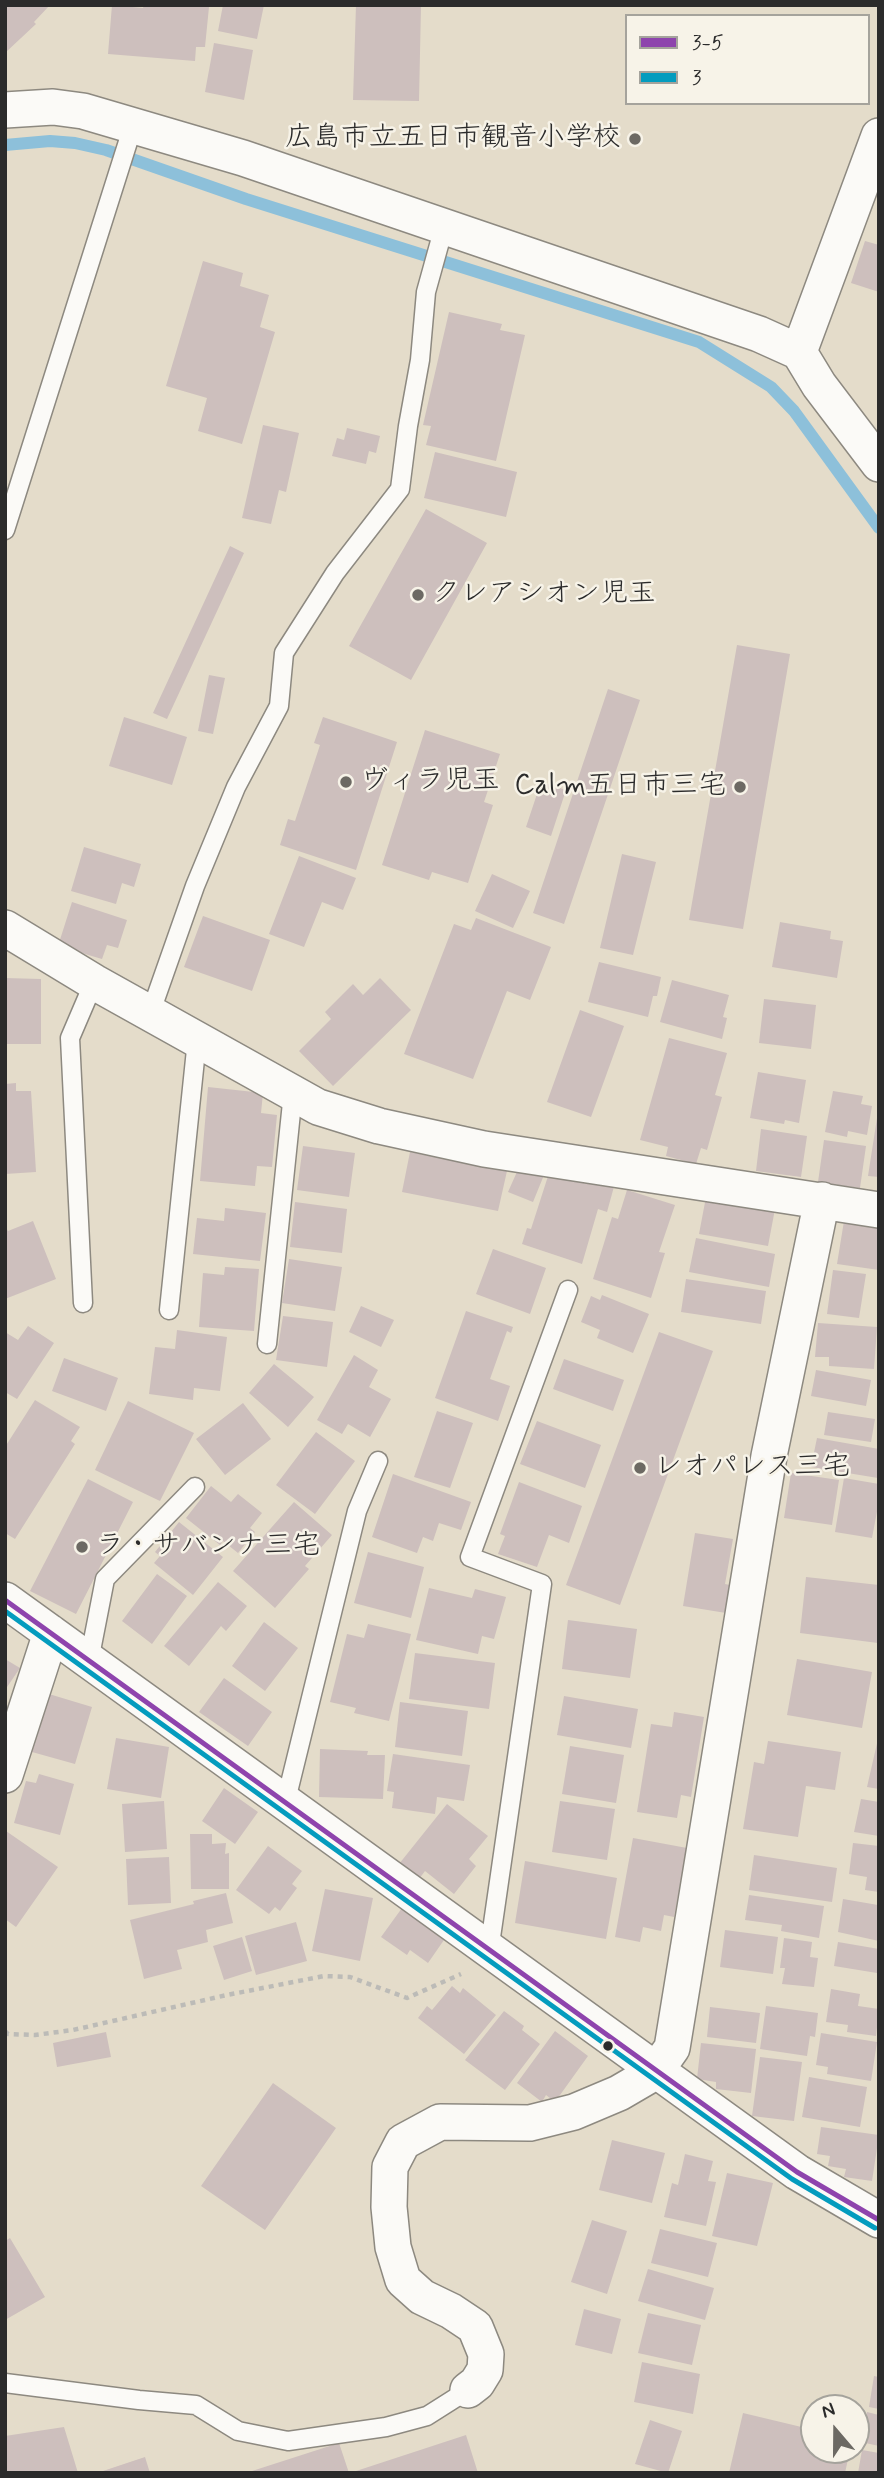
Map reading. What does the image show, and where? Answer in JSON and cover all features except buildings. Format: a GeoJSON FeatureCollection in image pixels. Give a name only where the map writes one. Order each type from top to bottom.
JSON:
{"type":"FeatureCollection","features":[{"type":"Feature","properties":{"kind":"street"},"geometry":{"type":"LineString","coordinates":[[5,110],[53,107],[83,111],[130,134],[243,158],[442,234],[728,322],[799,352],[819,385],[879,464]]}},
{"type":"Feature","properties":{"kind":"street"},"geometry":{"type":"LineString","coordinates":[[799,352],[879,136]]}},
{"type":"Feature","properties":{"kind":"street"},"geometry":{"type":"LineString","coordinates":[[5,928],[94,982],[318,1107],[379,1126],[484,1149],[879,1210]]}},
{"type":"Feature","properties":{"kind":"street"},"geometry":{"type":"LineString","coordinates":[[468,2390],[477,2383],[485,2370],[486,2354],[475,2327],[451,2311],[422,2297],[402,2280],[393,2247],[389,2207],[390,2167],[403,2142],[440,2122],[530,2123],[574,2112],[619,2093],[655,2072],[672,2048],[769,1456],[822,1200]]}},
{"type":"Feature","properties":{"kind":"street"},"geometry":{"type":"LineString","coordinates":[[5,1600],[655,2072],[797,2172],[878,2216]]}},
{"type":"Feature","properties":{"kind":"street"},"geometry":{"type":"LineString","coordinates":[[5,1776],[51,1633]]}},
{"type":"Feature","properties":{"kind":"lane"},"geometry":{"type":"LineString","coordinates":[[5,530],[130,134]]}},
{"type":"Feature","properties":{"kind":"lane"},"geometry":{"type":"LineString","coordinates":[[150,1014],[205,861],[236,787],[279,706],[284,653],[335,573],[400,489],[408,426],[421,360],[429,279],[442,234]]}},
{"type":"Feature","properties":{"kind":"lane"},"geometry":{"type":"LineString","coordinates":[[83,1303],[69,1038],[94,982]]}},
{"type":"Feature","properties":{"kind":"lane"},"geometry":{"type":"LineString","coordinates":[[169,1310],[197,1040]]}},
{"type":"Feature","properties":{"kind":"lane"},"geometry":{"type":"LineString","coordinates":[[267,1344],[293,1093]]}},
{"type":"Feature","properties":{"kind":"lane"},"geometry":{"type":"LineString","coordinates":[[493,1954],[542,1584],[470,1557],[569,1290]]}},
{"type":"Feature","properties":{"kind":"lane"},"geometry":{"type":"LineString","coordinates":[[285,1804],[358,1511],[379,1461]]}},
{"type":"Feature","properties":{"kind":"lane"},"geometry":{"type":"LineString","coordinates":[[89,1661],[105,1579],[195,1487]]}},
{"type":"Feature","properties":{"kind":"lane"},"geometry":{"type":"LineString","coordinates":[[5,2383],[196,2405],[238,2431],[288,2441],[386,2427],[428,2416],[468,2390]]}},
{"type":"Feature","properties":{"kind":"path"},"geometry":{"type":"LineString","coordinates":[[5,2031],[8,2034],[35,2035],[73,2030],[324,1976],[350,1977],[407,1998],[493,1954]]}},
{"type":"Feature","properties":{"kind":"waterway"},"geometry":{"type":"LineString","coordinates":[[5,145],[50,141],[106,150],[246,199],[699,342],[771,387],[794,411],[879,528]]}},
{"type":"Feature","properties":{"kind":"transit line","name":"3-5"},"geometry":{"type":"LineString","coordinates":[[5,1600],[797,2172],[879,2220]]}},
{"type":"Feature","properties":{"kind":"transit line","name":"3"},"geometry":{"type":"LineString","coordinates":[[5,1611],[792,2179],[875,2228]]}},
{"type":"Feature","properties":{"kind":"place","name":"広島市立五日市観音小学校"},"geometry":{"type":"Point","coordinates":[635,139]}},
{"type":"Feature","properties":{"kind":"place","name":"クレアシオン児玉"},"geometry":{"type":"Point","coordinates":[418,595]}},
{"type":"Feature","properties":{"kind":"place","name":"ヴィラ児玉"},"geometry":{"type":"Point","coordinates":[346,782]}},
{"type":"Feature","properties":{"kind":"place","name":"Calm五日市三宅"},"geometry":{"type":"Point","coordinates":[740,787]}},
{"type":"Feature","properties":{"kind":"place","name":"レオパレス三宅"},"geometry":{"type":"Point","coordinates":[640,1468]}},
{"type":"Feature","properties":{"kind":"place","name":"ラ・サバンナ三宅"},"geometry":{"type":"Point","coordinates":[82,1547]}}]}
